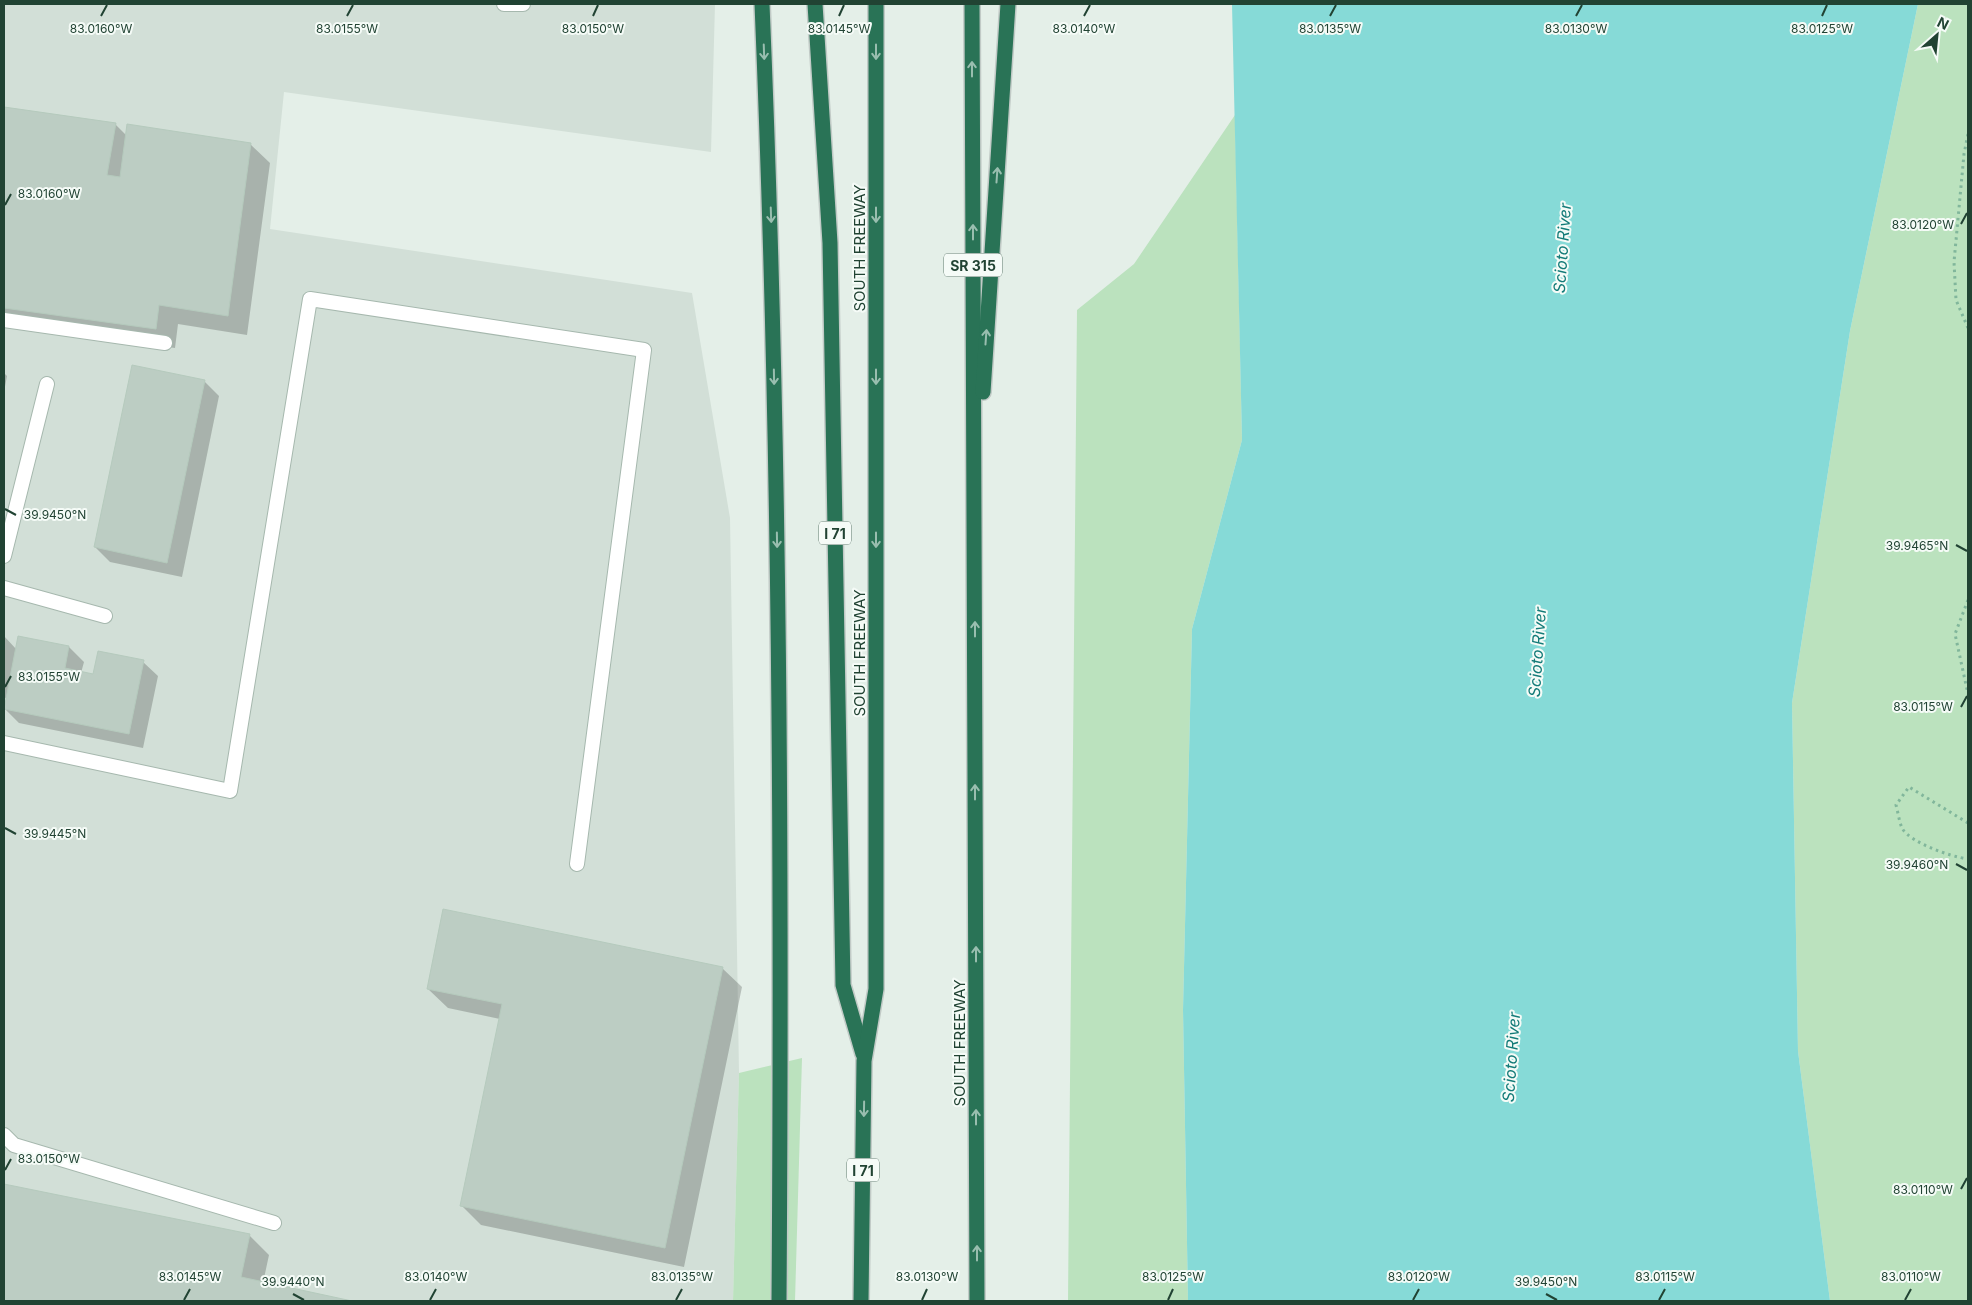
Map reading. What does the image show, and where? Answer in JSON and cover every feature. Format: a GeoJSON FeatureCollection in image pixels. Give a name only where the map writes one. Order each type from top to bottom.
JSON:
{"type":"FeatureCollection","features":[{"type":"Feature","properties":{"kind":"highway"},"geometry":{"type":"LineString","coordinates":[[762,4],[773,259],[782,876],[779,1301]]}},
{"type":"Feature","properties":{"kind":"highway","name":"I 71"},"geometry":{"type":"LineString","coordinates":[[815,4],[830,243],[843,985],[864,1061]]}},
{"type":"Feature","properties":{"kind":"highway","name":"SOUTH FREEWAY"},"geometry":{"type":"LineString","coordinates":[[861,1301],[864,1061],[876,989],[876,4]]}},
{"type":"Feature","properties":{"kind":"highway","name":"SOUTH FREEWAY"},"geometry":{"type":"LineString","coordinates":[[972,4],[977,1301]]}},
{"type":"Feature","properties":{"kind":"highway"},"geometry":{"type":"LineString","coordinates":[[974,525],[1008,4]]}},
{"type":"Feature","properties":{"kind":"lane"},"geometry":{"type":"LineString","coordinates":[[504,4],[516,6],[523,4]]}},
{"type":"Feature","properties":{"kind":"lane"},"geometry":{"type":"LineString","coordinates":[[4,743],[230,791],[310,299],[644,350],[576,864]]}},
{"type":"Feature","properties":{"kind":"lane"},"geometry":{"type":"LineString","coordinates":[[4,320],[165,344]]}},
{"type":"Feature","properties":{"kind":"lane"},"geometry":{"type":"LineString","coordinates":[[4,556],[47,384]]}},
{"type":"Feature","properties":{"kind":"lane"},"geometry":{"type":"LineString","coordinates":[[4,588],[105,616]]}},
{"type":"Feature","properties":{"kind":"lane"},"geometry":{"type":"LineString","coordinates":[[4,1135],[14,1146],[274,1223]]}},
{"type":"Feature","properties":{"kind":"path"},"geometry":{"type":"LineString","coordinates":[[1968,134],[1954,262],[1956,300],[1968,328]]}},
{"type":"Feature","properties":{"kind":"path"},"geometry":{"type":"LineString","coordinates":[[1968,600],[1955,634],[1968,694]]}},
{"type":"Feature","properties":{"kind":"path"},"geometry":{"type":"LineString","coordinates":[[1968,823],[1909,787],[1896,805],[1903,829],[1920,842],[1957,858],[1968,859]]}},
{"type":"Feature","properties":{"kind":"shaded area"},"geometry":{"type":"Polygon","coordinates":[[[4,4],[715,4],[711,152],[284,92],[270,229],[692,293],[730,518],[739,1073],[733,1301],[4,1301],[4,4]]]}},
{"type":"Feature","properties":{"kind":"green space"},"geometry":{"type":"Polygon","coordinates":[[[1918,4],[1968,4],[1968,1301],[1830,1301],[1798,1051],[1792,703],[1850,331],[1918,4]]]}},
{"type":"Feature","properties":{"kind":"green space"},"geometry":{"type":"Polygon","coordinates":[[[1235,115],[1242,440],[1192,629],[1183,1010],[1188,1301],[1068,1301],[1077,310],[1134,264],[1235,115]]]}},
{"type":"Feature","properties":{"kind":"green space"},"geometry":{"type":"Polygon","coordinates":[[[802,1058],[795,1301],[733,1301],[739,1073],[802,1058]]]}},
{"type":"Feature","properties":{"kind":"water","name":"Scioto River"},"geometry":{"type":"Polygon","coordinates":[[[1232,4],[1918,4],[1850,331],[1792,703],[1798,1051],[1830,1301],[1188,1301],[1183,1010],[1192,629],[1242,440],[1232,4]]]}},
{"type":"Feature","properties":{"kind":"building"},"geometry":{"type":"Polygon","coordinates":[[[4,107],[116,123],[107,175],[120,177],[127,124],[251,143],[228,316],[159,305],[156,329],[4,308],[4,107]]]}},
{"type":"Feature","properties":{"kind":"building"},"geometry":{"type":"Polygon","coordinates":[[[132,365],[205,380],[167,563],[94,547],[132,365]]]}},
{"type":"Feature","properties":{"kind":"building"},"geometry":{"type":"Polygon","coordinates":[[[18,636],[69,646],[65,668],[93,674],[98,651],[144,660],[129,734],[4,709],[18,636]]]}},
{"type":"Feature","properties":{"kind":"building"},"geometry":{"type":"Polygon","coordinates":[[[443,909],[723,967],[665,1248],[460,1206],[502,1004],[427,989],[443,909]]]}},
{"type":"Feature","properties":{"kind":"building"},"geometry":{"type":"Polygon","coordinates":[[[4,1184],[250,1234],[241,1277],[352,1301],[4,1301],[4,1184]]]}}]}
